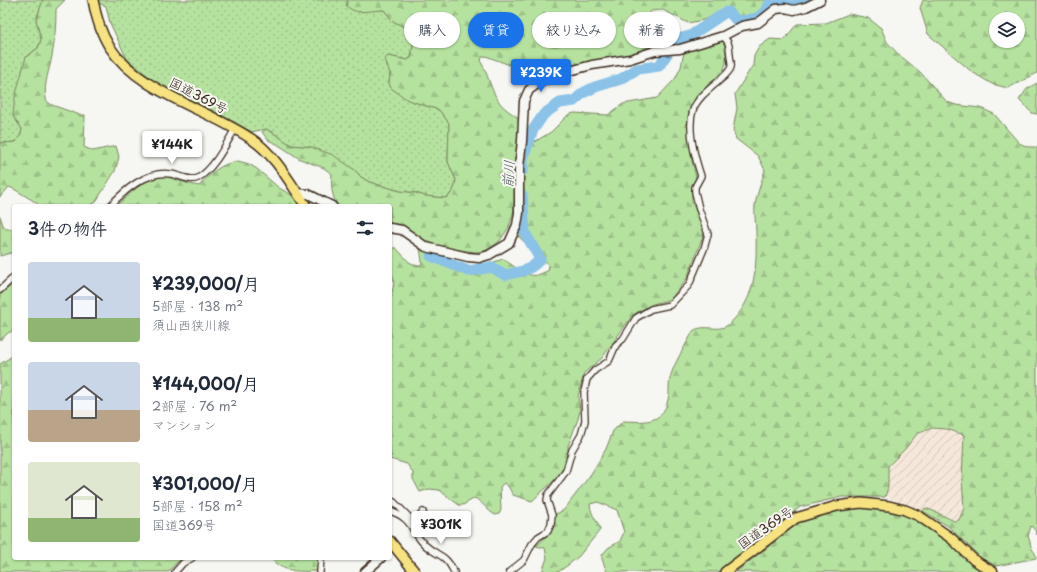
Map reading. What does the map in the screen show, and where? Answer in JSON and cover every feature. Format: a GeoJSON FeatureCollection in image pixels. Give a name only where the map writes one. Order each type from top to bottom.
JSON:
{"type":"FeatureCollection","features":[{"type":"Feature","properties":{"kind":"highway","name":"国道369号"},"geometry":{"type":"LineString","coordinates":[[92,0],[97,20],[109,46],[124,64],[149,84],[254,140],[270,154],[305,204]]}},
{"type":"Feature","properties":{"kind":"highway","name":"国道369号"},"geometry":{"type":"LineString","coordinates":[[725,572],[796,518],[837,506],[861,503],[889,506],[905,510],[919,516],[951,538],[974,560],[993,572]]}},
{"type":"Feature","properties":{"kind":"highway"},"geometry":{"type":"LineString","coordinates":[[392,546],[415,572]]}},
{"type":"Feature","properties":{"kind":"main road"},"geometry":{"type":"LineString","coordinates":[[392,228],[402,230],[426,247],[468,257],[479,258],[489,255],[509,243],[517,225],[519,213],[519,167],[524,101],[529,90],[537,84],[562,73],[592,65],[630,59],[655,51],[680,49],[723,36],[742,26],[758,23],[776,9],[785,8],[794,10],[806,7],[820,0]]}},
{"type":"Feature","properties":{"kind":"main road"},"geometry":{"type":"LineString","coordinates":[[297,193],[308,194],[328,204]]}},
{"type":"Feature","properties":{"kind":"main road"},"geometry":{"type":"LineString","coordinates":[[365,572],[379,560]]}},
{"type":"Feature","properties":{"kind":"street"},"geometry":{"type":"LineString","coordinates":[[509,572],[524,560],[532,544],[548,531],[551,524],[552,515],[547,500],[548,495],[566,471],[572,450],[581,435],[585,421],[584,392],[587,379],[595,370],[609,361],[616,345],[622,339],[636,318],[651,309],[670,305],[683,292],[689,285],[704,249],[708,234],[699,209],[695,192],[695,187],[700,176],[692,145],[693,111],[698,101],[708,90],[728,73],[731,67],[730,44],[723,36]]}},
{"type":"Feature","properties":{"kind":"street"},"geometry":{"type":"LineString","coordinates":[[112,204],[119,196],[136,184],[147,177],[159,173],[171,174],[191,179],[197,178],[207,171],[220,155],[235,129]]}},
{"type":"Feature","properties":{"kind":"street"},"geometry":{"type":"LineString","coordinates":[[0,290],[12,279]]}},
{"type":"Feature","properties":{"kind":"street"},"geometry":{"type":"LineString","coordinates":[[394,502],[409,517],[411,524],[420,540],[448,561],[454,572]]}},
{"type":"Feature","properties":{"kind":"street"},"geometry":{"type":"LineString","coordinates":[[392,512],[398,513],[411,524]]}},
{"type":"Feature","properties":{"kind":"street"},"geometry":{"type":"LineString","coordinates":[[411,524],[423,512]]}},
{"type":"Feature","properties":{"kind":"street"},"geometry":{"type":"LineString","coordinates":[[175,572],[189,560]]}},
{"type":"Feature","properties":{"kind":"street"},"geometry":{"type":"LineString","coordinates":[[320,572],[321,560]]}},
{"type":"Feature","properties":{"kind":"shaded area"},"geometry":{"type":"Polygon","coordinates":[[[932,428],[947,429],[964,435],[962,480],[964,508],[959,520],[954,521],[925,508],[922,511],[886,497],[888,487],[888,466],[917,434],[932,428]]]}},
{"type":"Feature","properties":{"kind":"green space"},"geometry":{"type":"Polygon","coordinates":[[[0,0],[43,0],[36,20],[41,39],[40,43],[38,48],[26,57],[13,116],[22,129],[21,134],[16,142],[0,143],[0,0]]]}},
{"type":"Feature","properties":{"kind":"green space"},"geometry":{"type":"Polygon","coordinates":[[[43,0],[65,0],[56,9],[54,44],[45,88],[47,100],[52,105],[80,115],[85,115],[84,147],[93,151],[116,146],[119,157],[115,171],[95,203],[92,204],[37,204],[9,187],[0,197],[0,143],[16,142],[21,134],[22,129],[13,116],[15,97],[26,57],[38,48],[40,43],[41,39],[36,20],[43,0]]]}},
{"type":"Feature","properties":{"kind":"green space"},"geometry":{"type":"Polygon","coordinates":[[[91,0],[348,0],[347,1],[359,12],[384,10],[393,21],[404,27],[404,48],[413,48],[411,58],[407,60],[388,56],[390,74],[389,83],[408,100],[439,110],[449,123],[448,162],[456,180],[454,189],[449,196],[445,198],[400,191],[369,182],[361,177],[355,170],[311,147],[291,145],[266,129],[251,132],[160,86],[127,59],[110,23],[106,6],[91,0]]]}},
{"type":"Feature","properties":{"kind":"green space"},"geometry":{"type":"Polygon","coordinates":[[[348,0],[775,0],[750,17],[721,14],[688,23],[680,19],[680,12],[667,12],[663,10],[650,12],[624,12],[624,48],[646,48],[625,57],[561,68],[545,63],[523,70],[486,56],[482,57],[481,62],[498,100],[505,108],[520,119],[514,210],[509,227],[499,242],[485,251],[475,252],[445,248],[424,240],[404,226],[392,224],[392,204],[337,204],[333,195],[332,174],[324,168],[300,159],[268,140],[262,132],[266,129],[291,145],[311,147],[333,155],[355,170],[361,177],[369,182],[400,191],[425,196],[445,198],[449,196],[454,189],[456,180],[448,162],[449,123],[439,110],[408,100],[391,88],[389,83],[390,74],[385,59],[388,56],[407,60],[411,58],[413,48],[460,48],[460,12],[404,12],[404,27],[393,21],[384,10],[357,12],[346,6],[348,0]]]}},
{"type":"Feature","properties":{"kind":"green space"},"geometry":{"type":"Polygon","coordinates":[[[923,0],[1037,0],[1037,73],[1008,88],[992,84],[972,72],[928,34],[920,8],[923,0]]]}},
{"type":"Feature","properties":{"kind":"green space"},"geometry":{"type":"Polygon","coordinates":[[[849,14],[868,18],[881,28],[887,42],[897,53],[920,72],[947,102],[956,105],[980,108],[994,114],[1019,143],[1028,147],[1037,147],[1037,535],[1031,526],[1028,536],[1036,558],[996,566],[981,558],[948,526],[923,511],[925,508],[954,521],[959,520],[964,508],[962,480],[964,435],[947,429],[932,428],[917,434],[888,466],[888,487],[885,497],[841,497],[800,507],[718,572],[607,572],[602,555],[608,548],[620,541],[624,532],[617,510],[598,502],[590,504],[600,530],[579,556],[568,565],[558,572],[542,572],[547,558],[545,548],[536,546],[549,532],[556,514],[564,510],[591,474],[606,449],[613,431],[623,421],[647,421],[654,419],[664,411],[669,394],[670,377],[693,331],[702,328],[720,328],[728,325],[737,316],[749,294],[753,283],[756,258],[755,205],[765,170],[758,156],[736,139],[733,130],[737,108],[735,94],[753,65],[754,56],[759,47],[770,39],[784,40],[797,24],[826,23],[849,14]]]}},
{"type":"Feature","properties":{"kind":"green space"},"geometry":{"type":"Polygon","coordinates":[[[723,38],[726,55],[726,63],[723,71],[696,97],[687,123],[692,161],[696,177],[692,191],[692,202],[704,230],[687,278],[671,299],[653,304],[632,316],[602,358],[584,373],[578,396],[580,410],[568,446],[568,458],[559,476],[532,501],[513,495],[508,486],[504,483],[500,487],[501,510],[499,514],[495,515],[475,498],[463,505],[459,505],[439,490],[429,489],[420,492],[413,479],[413,473],[407,464],[392,460],[392,291],[394,281],[392,274],[392,248],[396,248],[409,262],[417,266],[421,265],[422,263],[420,246],[448,256],[450,263],[455,267],[462,269],[480,266],[503,259],[524,273],[528,274],[537,275],[549,270],[545,261],[517,235],[523,197],[522,183],[526,152],[531,144],[551,132],[568,115],[574,113],[608,115],[623,104],[657,98],[675,79],[681,67],[684,52],[723,38]]]}},
{"type":"Feature","properties":{"kind":"green space"},"geometry":{"type":"Polygon","coordinates":[[[1037,83],[1037,114],[1032,113],[1019,100],[1027,89],[1037,83]]]}},
{"type":"Feature","properties":{"kind":"green space"},"geometry":{"type":"Polygon","coordinates":[[[238,161],[249,164],[257,169],[279,188],[292,195],[299,204],[118,204],[150,179],[162,176],[199,186],[216,170],[232,162],[238,161]]]}},
{"type":"Feature","properties":{"kind":"green space"},"geometry":{"type":"Polygon","coordinates":[[[0,216],[6,229],[12,229],[12,253],[0,256],[0,216]]]}},
{"type":"Feature","properties":{"kind":"green space"},"geometry":{"type":"Polygon","coordinates":[[[12,285],[12,331],[0,340],[0,295],[12,285]]]}},
{"type":"Feature","properties":{"kind":"green space"},"geometry":{"type":"Polygon","coordinates":[[[12,356],[12,560],[180,560],[168,572],[0,572],[0,364],[12,356]]]}},
{"type":"Feature","properties":{"kind":"green space"},"geometry":{"type":"Polygon","coordinates":[[[865,505],[901,512],[923,522],[945,538],[984,572],[736,572],[801,521],[839,508],[865,505]]]}},
{"type":"Feature","properties":{"kind":"green space"},"geometry":{"type":"Polygon","coordinates":[[[273,560],[318,560],[317,571],[297,571],[285,569],[273,560]]]}},
{"type":"Feature","properties":{"kind":"waterway","name":"前川"},"geometry":{"type":"LineString","coordinates":[[680,38],[690,36],[726,12],[729,12],[736,20],[743,21],[757,18],[765,12],[772,0]]}},
{"type":"Feature","properties":{"kind":"waterway","name":"前川"},"geometry":{"type":"LineString","coordinates":[[776,0],[778,3],[786,5],[799,4],[807,0]]}},
{"type":"Feature","properties":{"kind":"waterway","name":"前川"},"geometry":{"type":"LineString","coordinates":[[523,170],[523,158],[533,130],[544,114],[560,103],[574,101],[583,93],[595,87],[621,79],[637,69],[659,66],[667,54]]}},
{"type":"Feature","properties":{"kind":"waterway","name":"前川"},"geometry":{"type":"LineString","coordinates":[[431,256],[468,271],[492,267],[505,275],[529,269],[540,259],[525,233],[522,195]]}}]}
